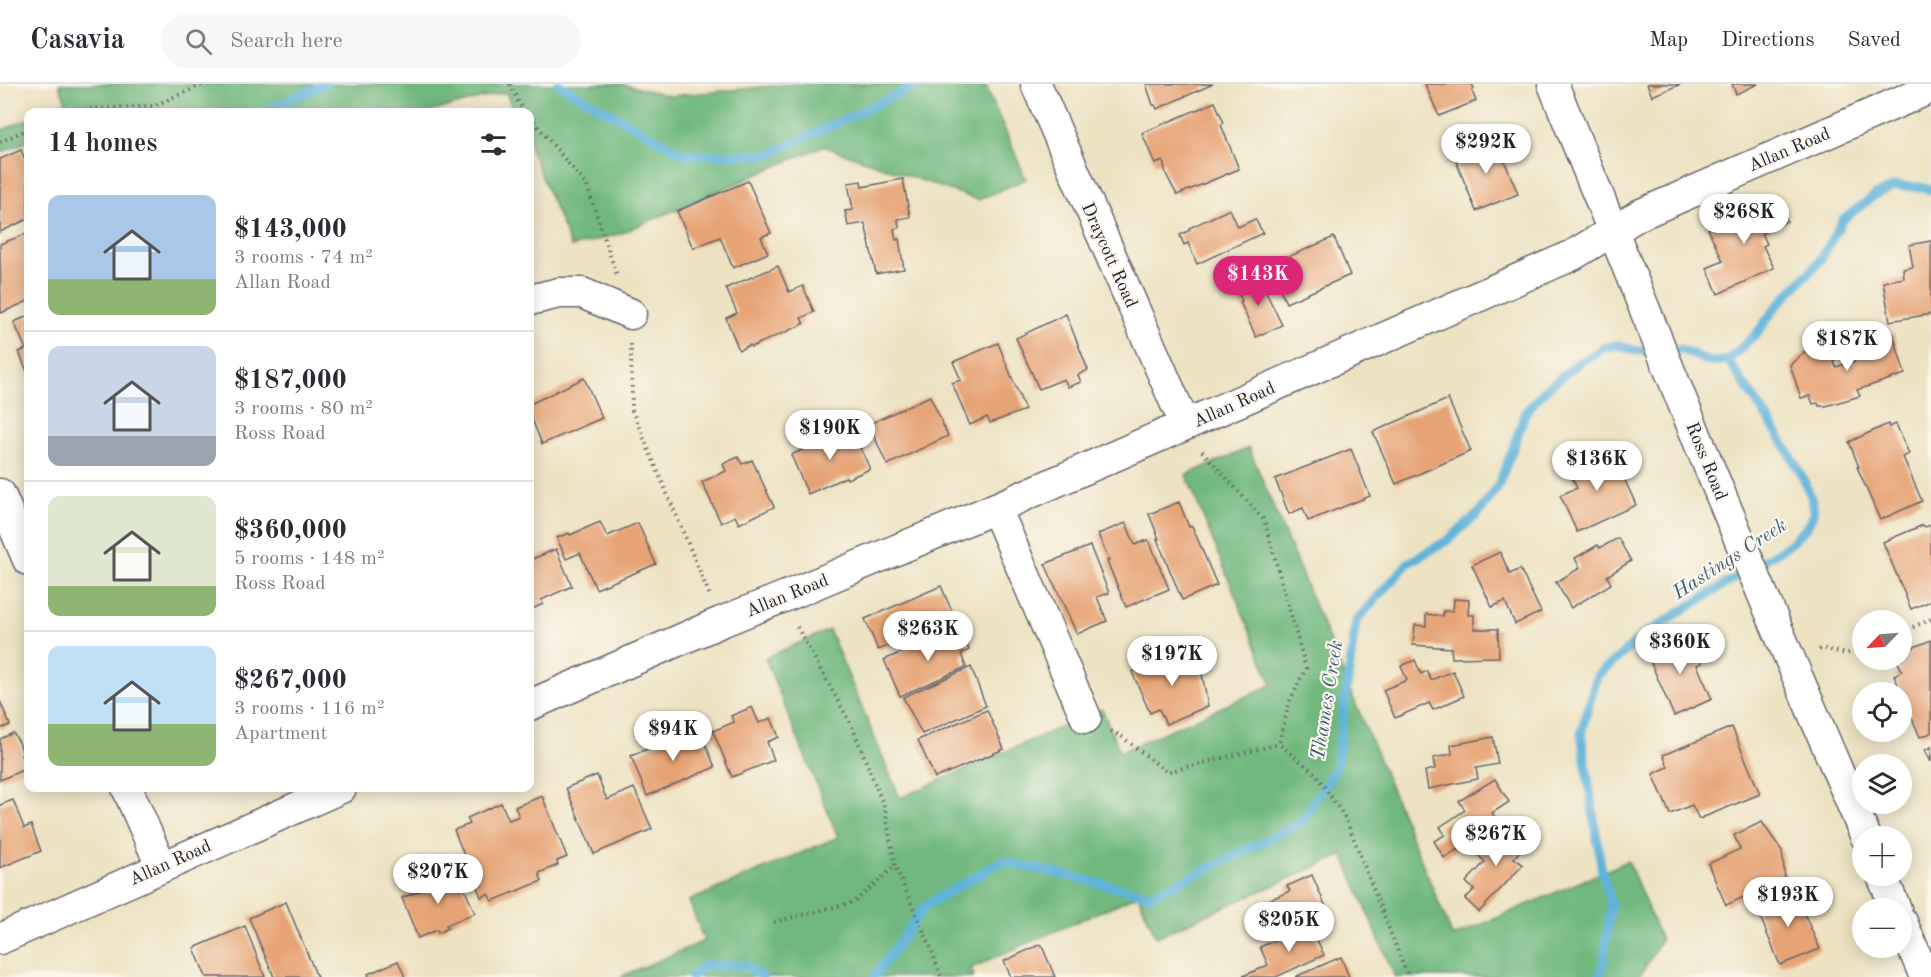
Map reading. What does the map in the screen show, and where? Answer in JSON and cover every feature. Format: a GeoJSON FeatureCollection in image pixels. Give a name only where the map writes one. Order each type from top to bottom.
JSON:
{"type":"FeatureCollection","features":[{"type":"Feature","properties":{"kind":"street","name":"Draycott Road"},"geometry":{"type":"LineString","coordinates":[[1036,84],[1185,425]]}},
{"type":"Feature","properties":{"kind":"street","name":"Ross Road"},"geometry":{"type":"LineString","coordinates":[[1553,84],[1740,541],[1861,826]]}},
{"type":"Feature","properties":{"kind":"street","name":"Allan Road"},"geometry":{"type":"LineString","coordinates":[[534,703],[721,622],[996,508],[1584,250],[1614,229],[1653,208],[1931,88]]}},
{"type":"Feature","properties":{"kind":"street"},"geometry":{"type":"LineString","coordinates":[[534,299],[559,293],[582,293],[631,314]]}},
{"type":"Feature","properties":{"kind":"street"},"geometry":{"type":"LineString","coordinates":[[0,494],[21,524],[24,539]]}},
{"type":"Feature","properties":{"kind":"street"},"geometry":{"type":"LineString","coordinates":[[996,508],[1086,718]]}},
{"type":"Feature","properties":{"kind":"street"},"geometry":{"type":"LineString","coordinates":[[129,792],[161,866]]}},
{"type":"Feature","properties":{"kind":"street","name":"Allan Road"},"geometry":{"type":"LineString","coordinates":[[0,939],[332,792]]}},
{"type":"Feature","properties":{"kind":"street"},"geometry":{"type":"LineString","coordinates":[[1912,946],[1925,977]]}},
{"type":"Feature","properties":{"kind":"path"},"geometry":{"type":"LineString","coordinates":[[112,108],[153,106],[204,84]]}},
{"type":"Feature","properties":{"kind":"path"},"geometry":{"type":"LineString","coordinates":[[510,84],[522,108]]}},
{"type":"Feature","properties":{"kind":"path"},"geometry":{"type":"LineString","coordinates":[[534,122],[586,186],[631,314],[632,410],[721,622]]}},
{"type":"Feature","properties":{"kind":"path"},"geometry":{"type":"LineString","coordinates":[[0,142],[24,131]]}},
{"type":"Feature","properties":{"kind":"path"},"geometry":{"type":"LineString","coordinates":[[1202,451],[1264,520],[1306,668],[1289,703],[1279,744]]}},
{"type":"Feature","properties":{"kind":"path"},"geometry":{"type":"LineString","coordinates":[[1912,628],[1931,619]]}},
{"type":"Feature","properties":{"kind":"path"},"geometry":{"type":"LineString","coordinates":[[797,627],[852,726],[885,809],[895,866],[931,948],[941,977]]}},
{"type":"Feature","properties":{"kind":"path"},"geometry":{"type":"LineString","coordinates":[[1816,651],[1822,648],[1846,654],[1852,652]]}},
{"type":"Feature","properties":{"kind":"path"},"geometry":{"type":"LineString","coordinates":[[1086,718],[1121,736],[1167,772],[1279,744]]}},
{"type":"Feature","properties":{"kind":"path"},"geometry":{"type":"LineString","coordinates":[[1279,744],[1315,773],[1346,819],[1408,977]]}},
{"type":"Feature","properties":{"kind":"path"},"geometry":{"type":"LineString","coordinates":[[774,922],[854,902],[895,866]]}},
{"type":"Feature","properties":{"kind":"green space"},"geometry":{"type":"Polygon","coordinates":[[[59,84],[621,84],[671,96],[794,84],[985,84],[1026,179],[978,200],[823,146],[619,234],[571,247],[534,158],[534,108],[512,108],[506,92],[444,108],[52,108],[66,102],[59,84]]]}},
{"type":"Feature","properties":{"kind":"green space"},"geometry":{"type":"Polygon","coordinates":[[[24,121],[24,143],[0,153],[0,131],[24,121]]]}},
{"type":"Feature","properties":{"kind":"green space"},"geometry":{"type":"Polygon","coordinates":[[[1249,448],[1453,937],[1628,861],[1661,940],[1639,977],[1395,977],[1343,855],[1156,937],[1138,895],[971,968],[974,977],[620,977],[704,941],[689,901],[838,837],[765,658],[829,630],[900,798],[1102,709],[1120,752],[1272,685],[1186,475],[1249,448]]]}},
{"type":"Feature","properties":{"kind":"building"},"geometry":{"type":"Polygon","coordinates":[[[1146,84],[1213,84],[1157,109],[1153,105],[1146,84]]]}},
{"type":"Feature","properties":{"kind":"building"},"geometry":{"type":"Polygon","coordinates":[[[1425,84],[1472,84],[1476,101],[1439,116],[1425,84]]]}},
{"type":"Feature","properties":{"kind":"building"},"geometry":{"type":"Polygon","coordinates":[[[1647,84],[1681,84],[1652,96],[1647,84]]]}},
{"type":"Feature","properties":{"kind":"building"},"geometry":{"type":"Polygon","coordinates":[[[1732,84],[1758,84],[1736,94],[1732,84]]]}},
{"type":"Feature","properties":{"kind":"building"},"geometry":{"type":"Polygon","coordinates":[[[1215,102],[1224,123],[1221,125],[1239,169],[1177,195],[1166,174],[1163,161],[1155,164],[1142,133],[1215,102]]]}},
{"type":"Feature","properties":{"kind":"building"},"geometry":{"type":"Polygon","coordinates":[[[1479,143],[1482,149],[1497,143],[1518,194],[1476,211],[1456,161],[1459,160],[1456,152],[1479,143]]]}},
{"type":"Feature","properties":{"kind":"building"},"geometry":{"type":"Polygon","coordinates":[[[21,150],[24,157],[24,221],[0,232],[0,159],[21,150]]]}},
{"type":"Feature","properties":{"kind":"building"},"geometry":{"type":"Polygon","coordinates":[[[903,179],[910,217],[898,219],[899,228],[894,229],[896,240],[899,239],[904,269],[876,274],[865,223],[848,226],[845,211],[853,210],[848,183],[861,181],[862,187],[903,179]]]}},
{"type":"Feature","properties":{"kind":"building"},"geometry":{"type":"Polygon","coordinates":[[[748,181],[771,233],[761,237],[768,253],[733,268],[720,237],[693,248],[677,211],[748,181]]]}},
{"type":"Feature","properties":{"kind":"building"},"geometry":{"type":"Polygon","coordinates":[[[1777,198],[1787,221],[1762,233],[1767,244],[1763,246],[1774,268],[1718,294],[1707,268],[1723,261],[1708,229],[1727,221],[1724,213],[1738,206],[1742,214],[1777,198]]]}},
{"type":"Feature","properties":{"kind":"building"},"geometry":{"type":"Polygon","coordinates":[[[1230,209],[1238,227],[1255,219],[1263,233],[1197,264],[1188,243],[1184,245],[1180,235],[1190,230],[1189,228],[1230,209]]]}},
{"type":"Feature","properties":{"kind":"building"},"geometry":{"type":"Polygon","coordinates":[[[24,235],[24,303],[1,313],[0,244],[24,235]]]}},
{"type":"Feature","properties":{"kind":"building"},"geometry":{"type":"Polygon","coordinates":[[[1334,237],[1350,275],[1286,303],[1270,265],[1334,237]]]}},
{"type":"Feature","properties":{"kind":"building"},"geometry":{"type":"Polygon","coordinates":[[[1931,241],[1931,314],[1890,321],[1883,282],[1904,278],[1903,269],[1913,267],[1909,245],[1931,241]]]}},
{"type":"Feature","properties":{"kind":"building"},"geometry":{"type":"Polygon","coordinates":[[[778,266],[789,292],[803,286],[814,312],[801,318],[804,324],[739,350],[726,318],[737,313],[726,288],[778,266]]]}},
{"type":"Feature","properties":{"kind":"building"},"geometry":{"type":"Polygon","coordinates":[[[1258,276],[1282,325],[1256,337],[1235,286],[1258,276]]]}},
{"type":"Feature","properties":{"kind":"building"},"geometry":{"type":"Polygon","coordinates":[[[1066,314],[1088,370],[1078,375],[1081,382],[1068,387],[1064,379],[1039,389],[1016,338],[1066,314]]]}},
{"type":"Feature","properties":{"kind":"building"},"geometry":{"type":"Polygon","coordinates":[[[24,318],[24,344],[14,322],[24,318]]]}},
{"type":"Feature","properties":{"kind":"building"},"geometry":{"type":"Polygon","coordinates":[[[1893,334],[1905,374],[1857,390],[1860,396],[1826,406],[1813,404],[1810,396],[1801,398],[1790,365],[1807,350],[1818,358],[1832,355],[1836,367],[1854,361],[1851,348],[1893,334]]]}},
{"type":"Feature","properties":{"kind":"building"},"geometry":{"type":"Polygon","coordinates":[[[998,343],[1025,410],[990,423],[987,417],[970,425],[952,383],[961,380],[953,362],[998,343]]]}},
{"type":"Feature","properties":{"kind":"building"},"geometry":{"type":"Polygon","coordinates":[[[24,350],[24,364],[19,352],[24,350]]]}},
{"type":"Feature","properties":{"kind":"building"},"geometry":{"type":"Polygon","coordinates":[[[584,378],[602,418],[542,444],[534,424],[534,402],[584,378]]]}},
{"type":"Feature","properties":{"kind":"building"},"geometry":{"type":"Polygon","coordinates":[[[930,396],[948,436],[887,465],[869,424],[930,396]]]}},
{"type":"Feature","properties":{"kind":"building"},"geometry":{"type":"Polygon","coordinates":[[[1448,399],[1471,451],[1396,484],[1373,432],[1448,399]]]}},
{"type":"Feature","properties":{"kind":"building"},"geometry":{"type":"Polygon","coordinates":[[[1888,424],[1889,427],[1896,424],[1909,454],[1903,457],[1922,501],[1880,520],[1849,442],[1888,424]]]}},
{"type":"Feature","properties":{"kind":"building"},"geometry":{"type":"Polygon","coordinates":[[[852,429],[870,469],[808,494],[791,455],[825,440],[823,435],[829,432],[832,438],[852,429]]]}},
{"type":"Feature","properties":{"kind":"building"},"geometry":{"type":"Polygon","coordinates":[[[1351,449],[1370,496],[1308,521],[1303,508],[1289,514],[1275,479],[1351,449]]]}},
{"type":"Feature","properties":{"kind":"building"},"geometry":{"type":"Polygon","coordinates":[[[1612,451],[1636,505],[1577,532],[1560,495],[1577,488],[1569,471],[1612,451]]]}},
{"type":"Feature","properties":{"kind":"building"},"geometry":{"type":"Polygon","coordinates":[[[738,457],[742,464],[752,460],[774,507],[739,524],[735,516],[721,523],[702,482],[726,471],[723,464],[738,457]]]}},
{"type":"Feature","properties":{"kind":"building"},"geometry":{"type":"Polygon","coordinates":[[[1179,502],[1189,527],[1192,526],[1217,585],[1182,600],[1149,514],[1179,502]]]}},
{"type":"Feature","properties":{"kind":"building"},"geometry":{"type":"Polygon","coordinates":[[[600,522],[607,536],[638,523],[656,564],[596,589],[580,553],[566,559],[557,538],[600,522]]]}},
{"type":"Feature","properties":{"kind":"building"},"geometry":{"type":"Polygon","coordinates":[[[1126,523],[1135,545],[1147,540],[1150,543],[1169,589],[1126,607],[1098,534],[1126,523]]]}},
{"type":"Feature","properties":{"kind":"building"},"geometry":{"type":"Polygon","coordinates":[[[1923,525],[1925,527],[1931,525],[1931,601],[1911,609],[1883,542],[1923,525]]]}},
{"type":"Feature","properties":{"kind":"building"},"geometry":{"type":"Polygon","coordinates":[[[1618,538],[1631,561],[1607,576],[1611,584],[1571,608],[1556,582],[1580,568],[1575,558],[1598,545],[1600,548],[1618,538]]]}},
{"type":"Feature","properties":{"kind":"building"},"geometry":{"type":"Polygon","coordinates":[[[1090,546],[1109,593],[1097,597],[1107,621],[1077,634],[1045,564],[1090,546]]]}},
{"type":"Feature","properties":{"kind":"building"},"geometry":{"type":"Polygon","coordinates":[[[556,549],[572,586],[541,600],[543,604],[534,608],[534,558],[556,549]]]}},
{"type":"Feature","properties":{"kind":"building"},"geometry":{"type":"Polygon","coordinates":[[[1500,552],[1510,574],[1520,569],[1541,612],[1515,624],[1505,601],[1492,607],[1472,565],[1500,552]]]}},
{"type":"Feature","properties":{"kind":"building"},"geometry":{"type":"Polygon","coordinates":[[[941,586],[955,618],[878,650],[865,619],[941,586]]]}},
{"type":"Feature","properties":{"kind":"building"},"geometry":{"type":"Polygon","coordinates":[[[1454,599],[1469,600],[1468,615],[1474,615],[1474,629],[1498,629],[1499,657],[1452,658],[1451,648],[1413,645],[1415,625],[1426,626],[1426,614],[1443,616],[1443,611],[1453,611],[1454,599]]]}},
{"type":"Feature","properties":{"kind":"building"},"geometry":{"type":"Polygon","coordinates":[[[959,627],[969,650],[961,654],[966,667],[900,696],[884,660],[959,627]]]}},
{"type":"Feature","properties":{"kind":"building"},"geometry":{"type":"Polygon","coordinates":[[[1690,636],[1702,663],[1697,665],[1712,699],[1674,716],[1647,654],[1690,636]]]}},
{"type":"Feature","properties":{"kind":"building"},"geometry":{"type":"Polygon","coordinates":[[[1931,640],[1931,733],[1920,737],[1912,718],[1912,682],[1897,682],[1894,675],[1902,670],[1912,670],[1912,648],[1931,640]]]}},
{"type":"Feature","properties":{"kind":"building"},"geometry":{"type":"Polygon","coordinates":[[[1183,650],[1202,674],[1208,706],[1166,724],[1159,709],[1150,713],[1132,672],[1183,650]]]}},
{"type":"Feature","properties":{"kind":"building"},"geometry":{"type":"Polygon","coordinates":[[[1415,660],[1421,674],[1427,671],[1431,680],[1453,671],[1464,696],[1433,710],[1429,703],[1395,718],[1383,690],[1407,680],[1401,666],[1415,660]]]}},
{"type":"Feature","properties":{"kind":"building"},"geometry":{"type":"Polygon","coordinates":[[[971,667],[986,706],[922,734],[903,697],[971,667]]]}},
{"type":"Feature","properties":{"kind":"building"},"geometry":{"type":"Polygon","coordinates":[[[0,701],[10,725],[0,729],[0,701]]]}},
{"type":"Feature","properties":{"kind":"building"},"geometry":{"type":"Polygon","coordinates":[[[752,707],[759,723],[771,718],[779,737],[767,742],[774,760],[732,777],[713,731],[734,722],[731,716],[752,707]]]}},
{"type":"Feature","properties":{"kind":"building"},"geometry":{"type":"Polygon","coordinates":[[[987,710],[1004,749],[935,778],[918,740],[987,710]]]}},
{"type":"Feature","properties":{"kind":"building"},"geometry":{"type":"Polygon","coordinates":[[[698,727],[715,767],[647,796],[631,756],[698,727]]]}},
{"type":"Feature","properties":{"kind":"building"},"geometry":{"type":"Polygon","coordinates":[[[1732,727],[1760,794],[1699,819],[1692,805],[1670,814],[1653,774],[1668,767],[1663,755],[1732,727]]]}},
{"type":"Feature","properties":{"kind":"building"},"geometry":{"type":"Polygon","coordinates":[[[13,733],[23,754],[21,755],[24,769],[0,780],[0,739],[13,733]]]}},
{"type":"Feature","properties":{"kind":"building"},"geometry":{"type":"Polygon","coordinates":[[[1493,737],[1498,764],[1476,768],[1478,779],[1428,789],[1425,771],[1435,769],[1433,758],[1452,754],[1451,745],[1493,737]]]}},
{"type":"Feature","properties":{"kind":"building"},"geometry":{"type":"Polygon","coordinates":[[[1931,747],[1931,762],[1925,750],[1931,747]]]}},
{"type":"Feature","properties":{"kind":"building"},"geometry":{"type":"Polygon","coordinates":[[[597,775],[607,800],[634,788],[652,829],[594,854],[566,788],[597,775]]]}},
{"type":"Feature","properties":{"kind":"building"},"geometry":{"type":"Polygon","coordinates":[[[1495,779],[1509,802],[1492,813],[1499,823],[1444,858],[1434,841],[1445,835],[1440,827],[1465,810],[1459,801],[1495,779]]]}},
{"type":"Feature","properties":{"kind":"building"},"geometry":{"type":"Polygon","coordinates":[[[542,796],[567,857],[557,861],[558,865],[539,873],[542,881],[492,901],[488,894],[481,897],[454,830],[470,824],[467,818],[501,803],[509,820],[519,816],[515,807],[542,796]]]}},
{"type":"Feature","properties":{"kind":"building"},"geometry":{"type":"Polygon","coordinates":[[[13,800],[24,828],[31,825],[41,851],[0,868],[0,805],[13,800]]]}},
{"type":"Feature","properties":{"kind":"building"},"geometry":{"type":"Polygon","coordinates":[[[1762,822],[1782,851],[1785,879],[1726,905],[1708,864],[1740,849],[1734,835],[1762,822]]]}},
{"type":"Feature","properties":{"kind":"building"},"geometry":{"type":"Polygon","coordinates":[[[1508,824],[1527,842],[1514,858],[1523,865],[1479,912],[1465,899],[1474,890],[1466,882],[1485,862],[1478,855],[1508,824]]]}},
{"type":"Feature","properties":{"kind":"building"},"geometry":{"type":"Polygon","coordinates":[[[456,870],[475,913],[446,925],[448,928],[438,933],[437,930],[418,938],[402,898],[424,889],[422,885],[456,870]]]}},
{"type":"Feature","properties":{"kind":"building"},"geometry":{"type":"Polygon","coordinates":[[[1312,875],[1326,907],[1272,931],[1260,904],[1290,891],[1287,886],[1312,875]]]}},
{"type":"Feature","properties":{"kind":"building"},"geometry":{"type":"Polygon","coordinates":[[[1794,891],[1820,949],[1780,965],[1756,907],[1794,891]]]}},
{"type":"Feature","properties":{"kind":"building"},"geometry":{"type":"Polygon","coordinates":[[[286,902],[317,977],[274,977],[249,918],[286,902]]]}},
{"type":"Feature","properties":{"kind":"building"},"geometry":{"type":"Polygon","coordinates":[[[1310,925],[1324,955],[1276,977],[1241,977],[1268,965],[1260,947],[1310,925]]]}},
{"type":"Feature","properties":{"kind":"building"},"geometry":{"type":"Polygon","coordinates":[[[245,926],[265,977],[206,977],[194,948],[245,926]]]}},
{"type":"Feature","properties":{"kind":"building"},"geometry":{"type":"Polygon","coordinates":[[[1041,944],[1055,977],[1011,977],[1004,961],[1041,944]]]}},
{"type":"Feature","properties":{"kind":"building"},"geometry":{"type":"Polygon","coordinates":[[[1341,957],[1349,977],[1295,977],[1341,957]]]}},
{"type":"Feature","properties":{"kind":"building"},"geometry":{"type":"Polygon","coordinates":[[[398,961],[405,977],[369,977],[368,974],[398,961]]]}},
{"type":"Feature","properties":{"kind":"waterway"},"geometry":{"type":"LineString","coordinates":[[270,108],[325,84]]}},
{"type":"Feature","properties":{"kind":"waterway"},"geometry":{"type":"LineString","coordinates":[[558,84],[686,155],[768,155],[920,84]]}},
{"type":"Feature","properties":{"kind":"waterway","name":"Hastings Creek"},"geometry":{"type":"LineString","coordinates":[[1728,360],[1757,333],[1777,306],[1819,262],[1843,220],[1875,195],[1895,186],[1921,187],[1931,190]]}},
{"type":"Feature","properties":{"kind":"waterway","name":"Thames Creek"},"geometry":{"type":"LineString","coordinates":[[874,977],[926,905],[1002,861],[1151,895],[1302,822],[1336,767],[1356,621],[1408,563],[1448,540],[1479,513],[1497,488],[1525,413],[1546,389],[1577,364],[1603,348],[1618,345],[1636,351],[1680,349],[1710,362],[1728,360]]}},
{"type":"Feature","properties":{"kind":"waterway","name":"Hastings Creek"},"geometry":{"type":"LineString","coordinates":[[1599,977],[1603,966],[1611,903],[1602,872],[1581,733],[1597,676],[1645,634],[1787,546],[1806,527],[1813,513],[1812,500],[1793,460],[1728,360]]}},
{"type":"Feature","properties":{"kind":"waterway","name":"Thames Creek"},"geometry":{"type":"LineString","coordinates":[[691,977],[705,965],[745,965],[762,977]]}}]}
